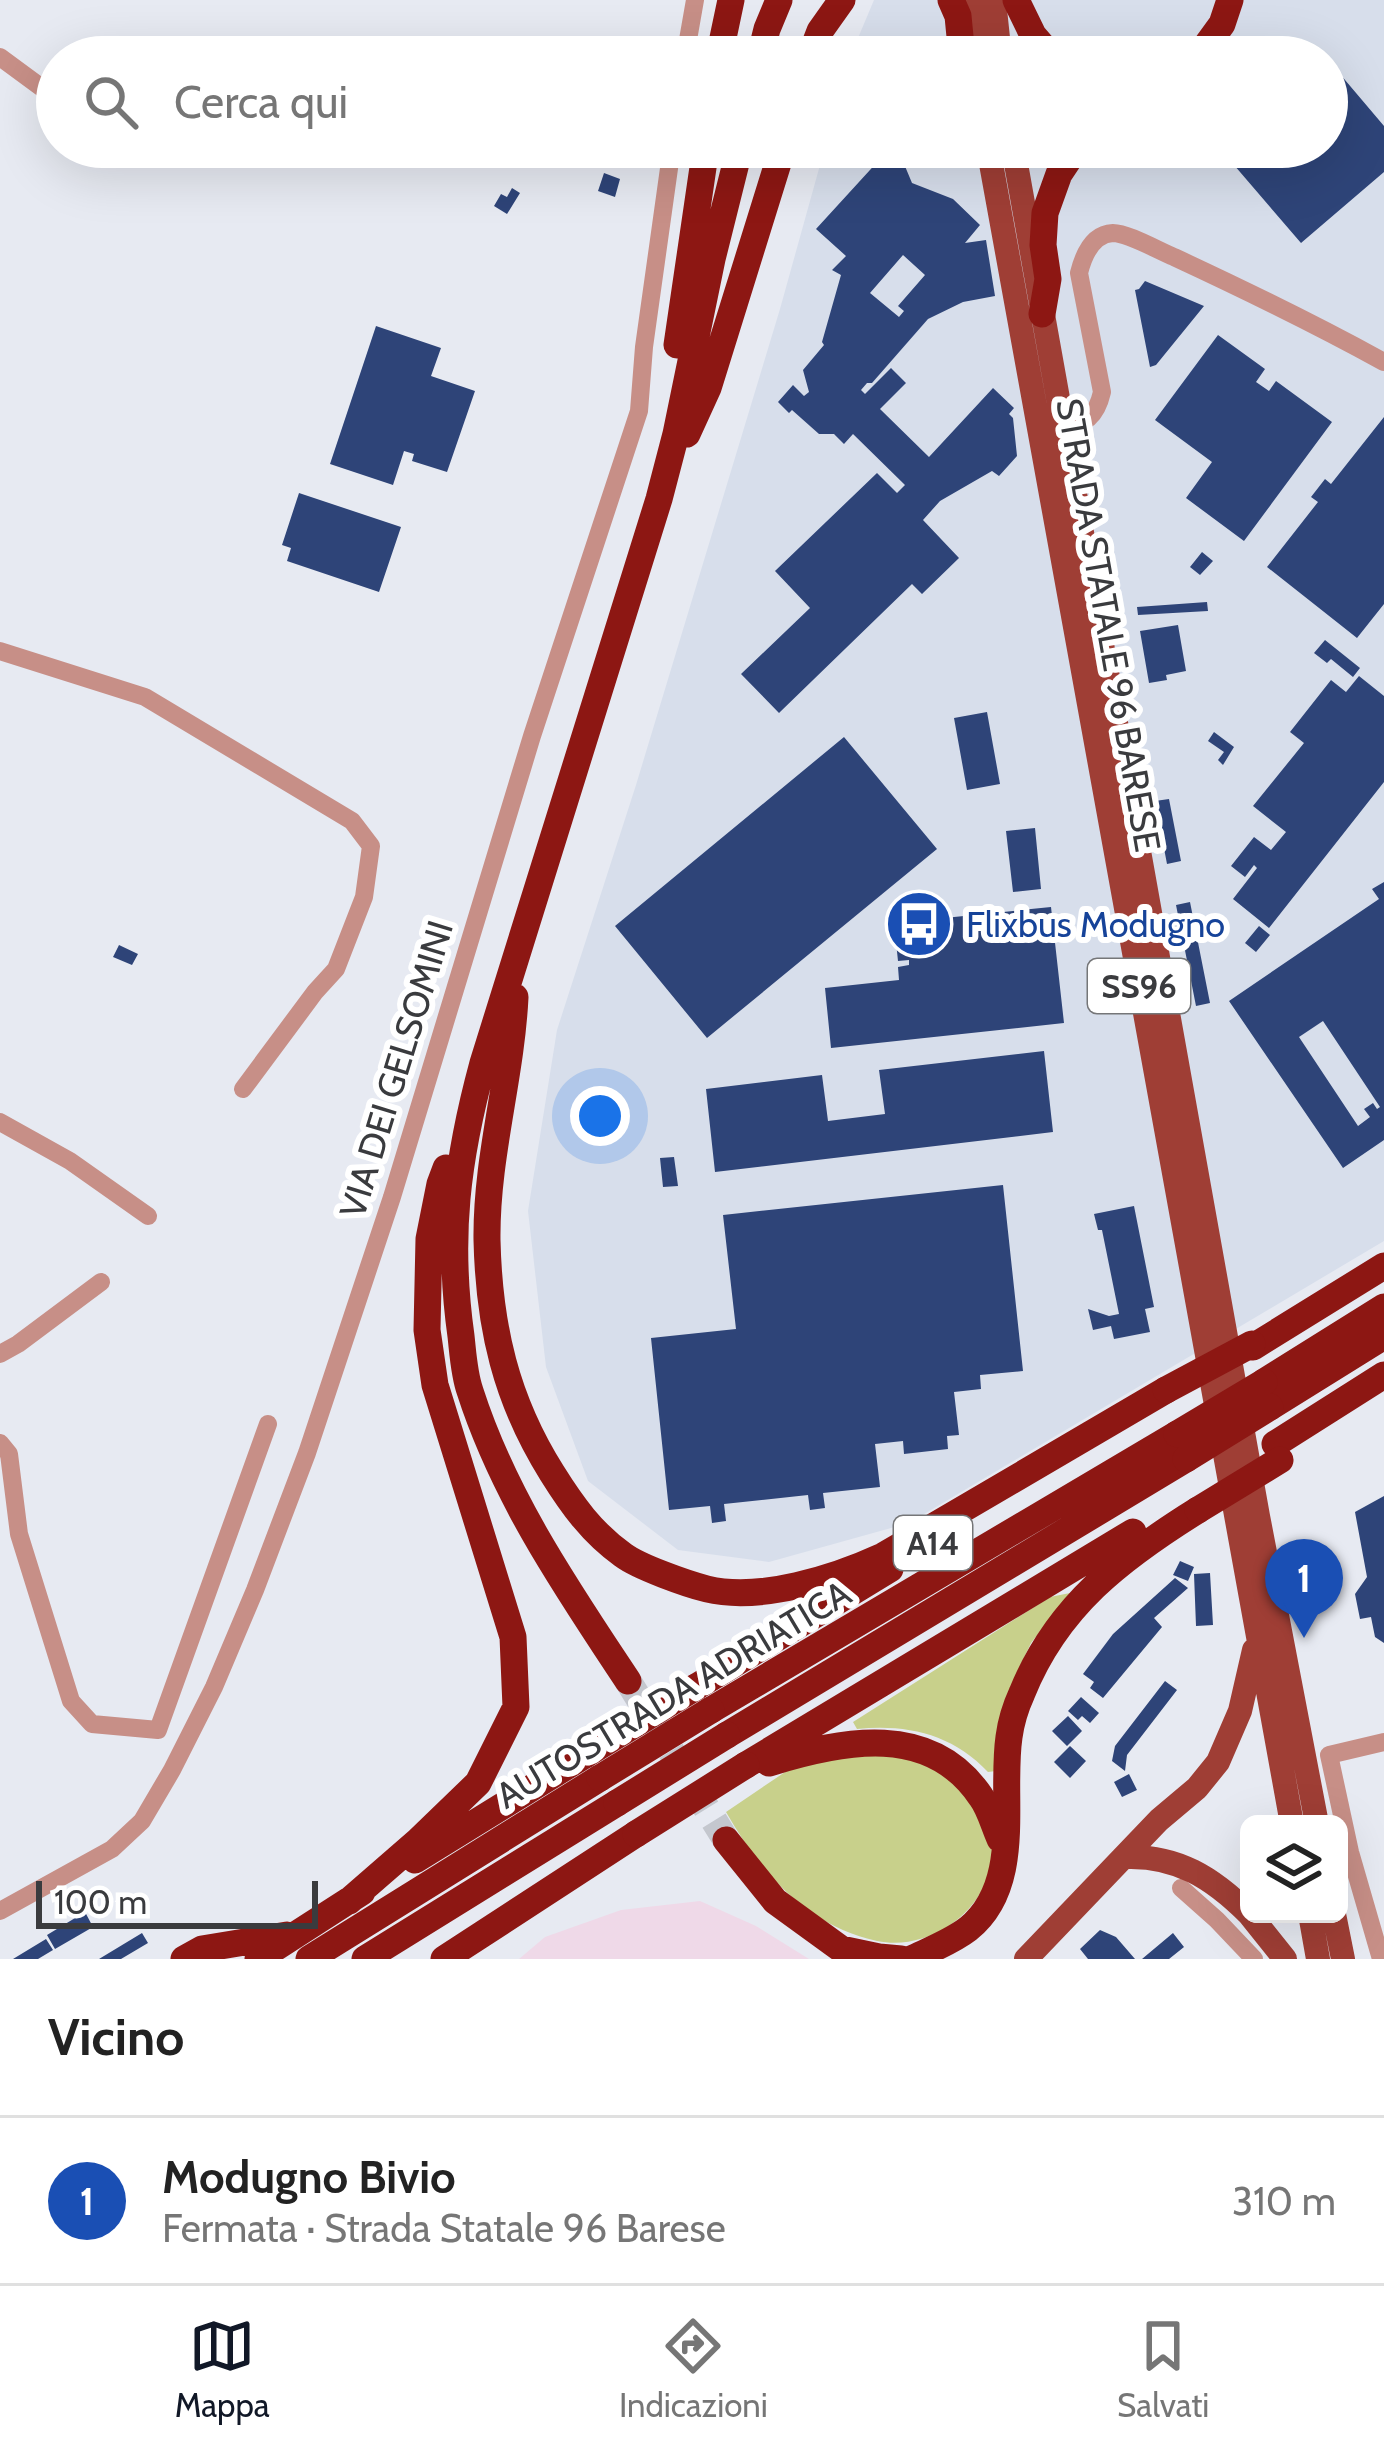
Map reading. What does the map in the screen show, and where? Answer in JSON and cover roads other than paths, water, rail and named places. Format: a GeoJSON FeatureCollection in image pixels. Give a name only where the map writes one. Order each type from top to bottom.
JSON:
{"type":"FeatureCollection","features":[{"type":"Feature","properties":{"kind":"highway"},"geometry":{"type":"LineString","coordinates":[[723,36],[731,0]]}},
{"type":"Feature","properties":{"kind":"highway"},"geometry":{"type":"LineString","coordinates":[[765,36],[779,0]]}},
{"type":"Feature","properties":{"kind":"highway"},"geometry":{"type":"LineString","coordinates":[[818,36],[842,0]]}},
{"type":"Feature","properties":{"kind":"highway"},"geometry":{"type":"LineString","coordinates":[[951,0],[960,36]]}},
{"type":"Feature","properties":{"kind":"highway"},"geometry":{"type":"LineString","coordinates":[[1016,0],[1035,36]]}},
{"type":"Feature","properties":{"kind":"highway"},"geometry":{"type":"LineString","coordinates":[[1213,36],[1230,0]]}},
{"type":"Feature","properties":{"kind":"highway"},"geometry":{"type":"LineString","coordinates":[[676,434],[676,353],[703,168]]}},
{"type":"Feature","properties":{"kind":"highway"},"geometry":{"type":"LineString","coordinates":[[349,1901],[478,1783],[516,1708],[513,1637],[435,1385],[427,1330],[429,1239],[440,1184],[475,1091],[659,499],[735,168]]}},
{"type":"Feature","properties":{"kind":"highway"},"geometry":{"type":"LineString","coordinates":[[659,499],[708,388],[776,168]]}},
{"type":"Feature","properties":{"kind":"highway"},"geometry":{"type":"LineString","coordinates":[[1042,314],[1048,279],[1045,213],[1063,168]]}},
{"type":"Feature","properties":{"kind":"highway"},"geometry":{"type":"LineString","coordinates":[[518,951],[514,1023],[488,1207],[494,1324],[504,1372],[529,1436],[589,1528],[627,1558],[709,1590],[801,1586],[848,1572],[1168,1394]]}},
{"type":"Feature","properties":{"kind":"highway"},"geometry":{"type":"LineString","coordinates":[[475,1091],[458,1176],[453,1262],[468,1386],[502,1475],[565,1586],[628,1681]]}},
{"type":"Feature","properties":{"kind":"highway","name":"A14"},"geometry":{"type":"LineString","coordinates":[[704,1699],[1168,1394],[1384,1266]]}},
{"type":"Feature","properties":{"kind":"highway","name":"AUTOSTRADA ADRIATICA"},"geometry":{"type":"LineString","coordinates":[[1267,1395],[1384,1307]]}},
{"type":"Feature","properties":{"kind":"highway","name":"AUTOSTRADA ADRIATICA"},"geometry":{"type":"LineString","coordinates":[[365,1959],[1182,1446],[1267,1395],[1384,1336]]}},
{"type":"Feature","properties":{"kind":"highway","name":"A14"},"geometry":{"type":"LineString","coordinates":[[444,1959],[750,1763],[1197,1502],[1384,1379]]}},
{"type":"Feature","properties":{"kind":"highway","name":"AUTOSTRADA ADRIATICA"},"geometry":{"type":"LineString","coordinates":[[303,1946],[704,1699],[1182,1446]]}},
{"type":"Feature","properties":{"kind":"highway"},"geometry":{"type":"LineString","coordinates":[[911,1959],[970,1927],[992,1900],[1004,1850],[1009,1736],[1020,1696],[1052,1635],[1117,1564],[1197,1502]]}},
{"type":"Feature","properties":{"kind":"highway"},"geometry":{"type":"LineString","coordinates":[[750,1763],[859,1742],[917,1747],[955,1767],[982,1798],[1004,1850]]}},
{"type":"Feature","properties":{"kind":"highway","name":"A14"},"geometry":{"type":"LineString","coordinates":[[258,1959],[303,1946],[349,1901],[593,1766]]}},
{"type":"Feature","properties":{"kind":"highway"},"geometry":{"type":"LineString","coordinates":[[726,1840],[775,1901],[841,1948],[902,1959]]}},
{"type":"Feature","properties":{"kind":"highway","name":"A14"},"geometry":{"type":"LineString","coordinates":[[184,1959],[202,1948],[303,1946]]}},
{"type":"Feature","properties":{"kind":"main road"},"geometry":{"type":"LineString","coordinates":[[971,0],[975,36]]}},
{"type":"Feature","properties":{"kind":"main road"},"geometry":{"type":"LineString","coordinates":[[994,0],[998,36]]}},
{"type":"Feature","properties":{"kind":"main road","name":"STRADA STATALE 96 BARESE"},"geometry":{"type":"LineString","coordinates":[[992,168],[1290,1815]]}},
{"type":"Feature","properties":{"kind":"main road","name":"STRADA STATALE 96 BARESE"},"geometry":{"type":"LineString","coordinates":[[1017,168],[1253,1493],[1315,1815]]}},
{"type":"Feature","properties":{"kind":"main road"},"geometry":{"type":"LineString","coordinates":[[1027,1959],[1218,1762],[1252,1669],[1256,1629]]}},
{"type":"Feature","properties":{"kind":"main road"},"geometry":{"type":"LineString","coordinates":[[1125,1857],[1154,1857],[1191,1869],[1206,1893],[1240,1910]]}},
{"type":"Feature","properties":{"kind":"main road"},"geometry":{"type":"LineString","coordinates":[[1256,1923],[1285,1959]]}},
{"type":"Feature","properties":{"kind":"main road"},"geometry":{"type":"LineString","coordinates":[[1312,1923],[1318,1959]]}},
{"type":"Feature","properties":{"kind":"main road"},"geometry":{"type":"LineString","coordinates":[[1336,1923],[1343,1959]]}},
{"type":"Feature","properties":{"kind":"street"},"geometry":{"type":"LineString","coordinates":[[689,36],[695,0]]}},
{"type":"Feature","properties":{"kind":"street"},"geometry":{"type":"LineString","coordinates":[[0,57],[36,83]]}},
{"type":"Feature","properties":{"kind":"street","name":"VIA DEI GELSOMINI"},"geometry":{"type":"LineString","coordinates":[[0,1911],[112,1849],[142,1821],[214,1687],[308,1453],[639,411],[669,168]]}},
{"type":"Feature","properties":{"kind":"street"},"geometry":{"type":"LineString","coordinates":[[1062,431],[1090,420],[1102,392],[1079,273],[1091,245],[1114,233],[1280,306],[1384,362]]}},
{"type":"Feature","properties":{"kind":"street"},"geometry":{"type":"LineString","coordinates":[[0,651],[145,697],[352,821],[371,846],[364,897],[336,969],[243,1089]]}},
{"type":"Feature","properties":{"kind":"street"},"geometry":{"type":"LineString","coordinates":[[0,1122],[70,1161],[148,1216]]}},
{"type":"Feature","properties":{"kind":"street"},"geometry":{"type":"LineString","coordinates":[[0,1354],[101,1282]]}},
{"type":"Feature","properties":{"kind":"street"},"geometry":{"type":"LineString","coordinates":[[0,1443],[9,1454],[19,1534],[71,1701],[92,1724],[158,1730],[268,1424]]}},
{"type":"Feature","properties":{"kind":"street"},"geometry":{"type":"LineString","coordinates":[[1382,1959],[1349,1852],[1329,1754],[1384,1742]]}},
{"type":"Feature","properties":{"kind":"street"},"geometry":{"type":"LineString","coordinates":[[1181,1888],[1206,1893],[1254,1959]]}},
{"type":"Feature","properties":{"kind":"tunnel"},"geometry":{"type":"LineString","coordinates":[[628,1681],[726,1840]]}},
{"type":"Feature","properties":{"kind":"place","name":"Flixbus Modugno"},"geometry":{"type":"Point","coordinates":[919,924]}},
{"type":"Feature","properties":{"kind":"place","name":"Modugno Bivio"},"geometry":{"type":"Point","coordinates":[1304,1638]}}]}
